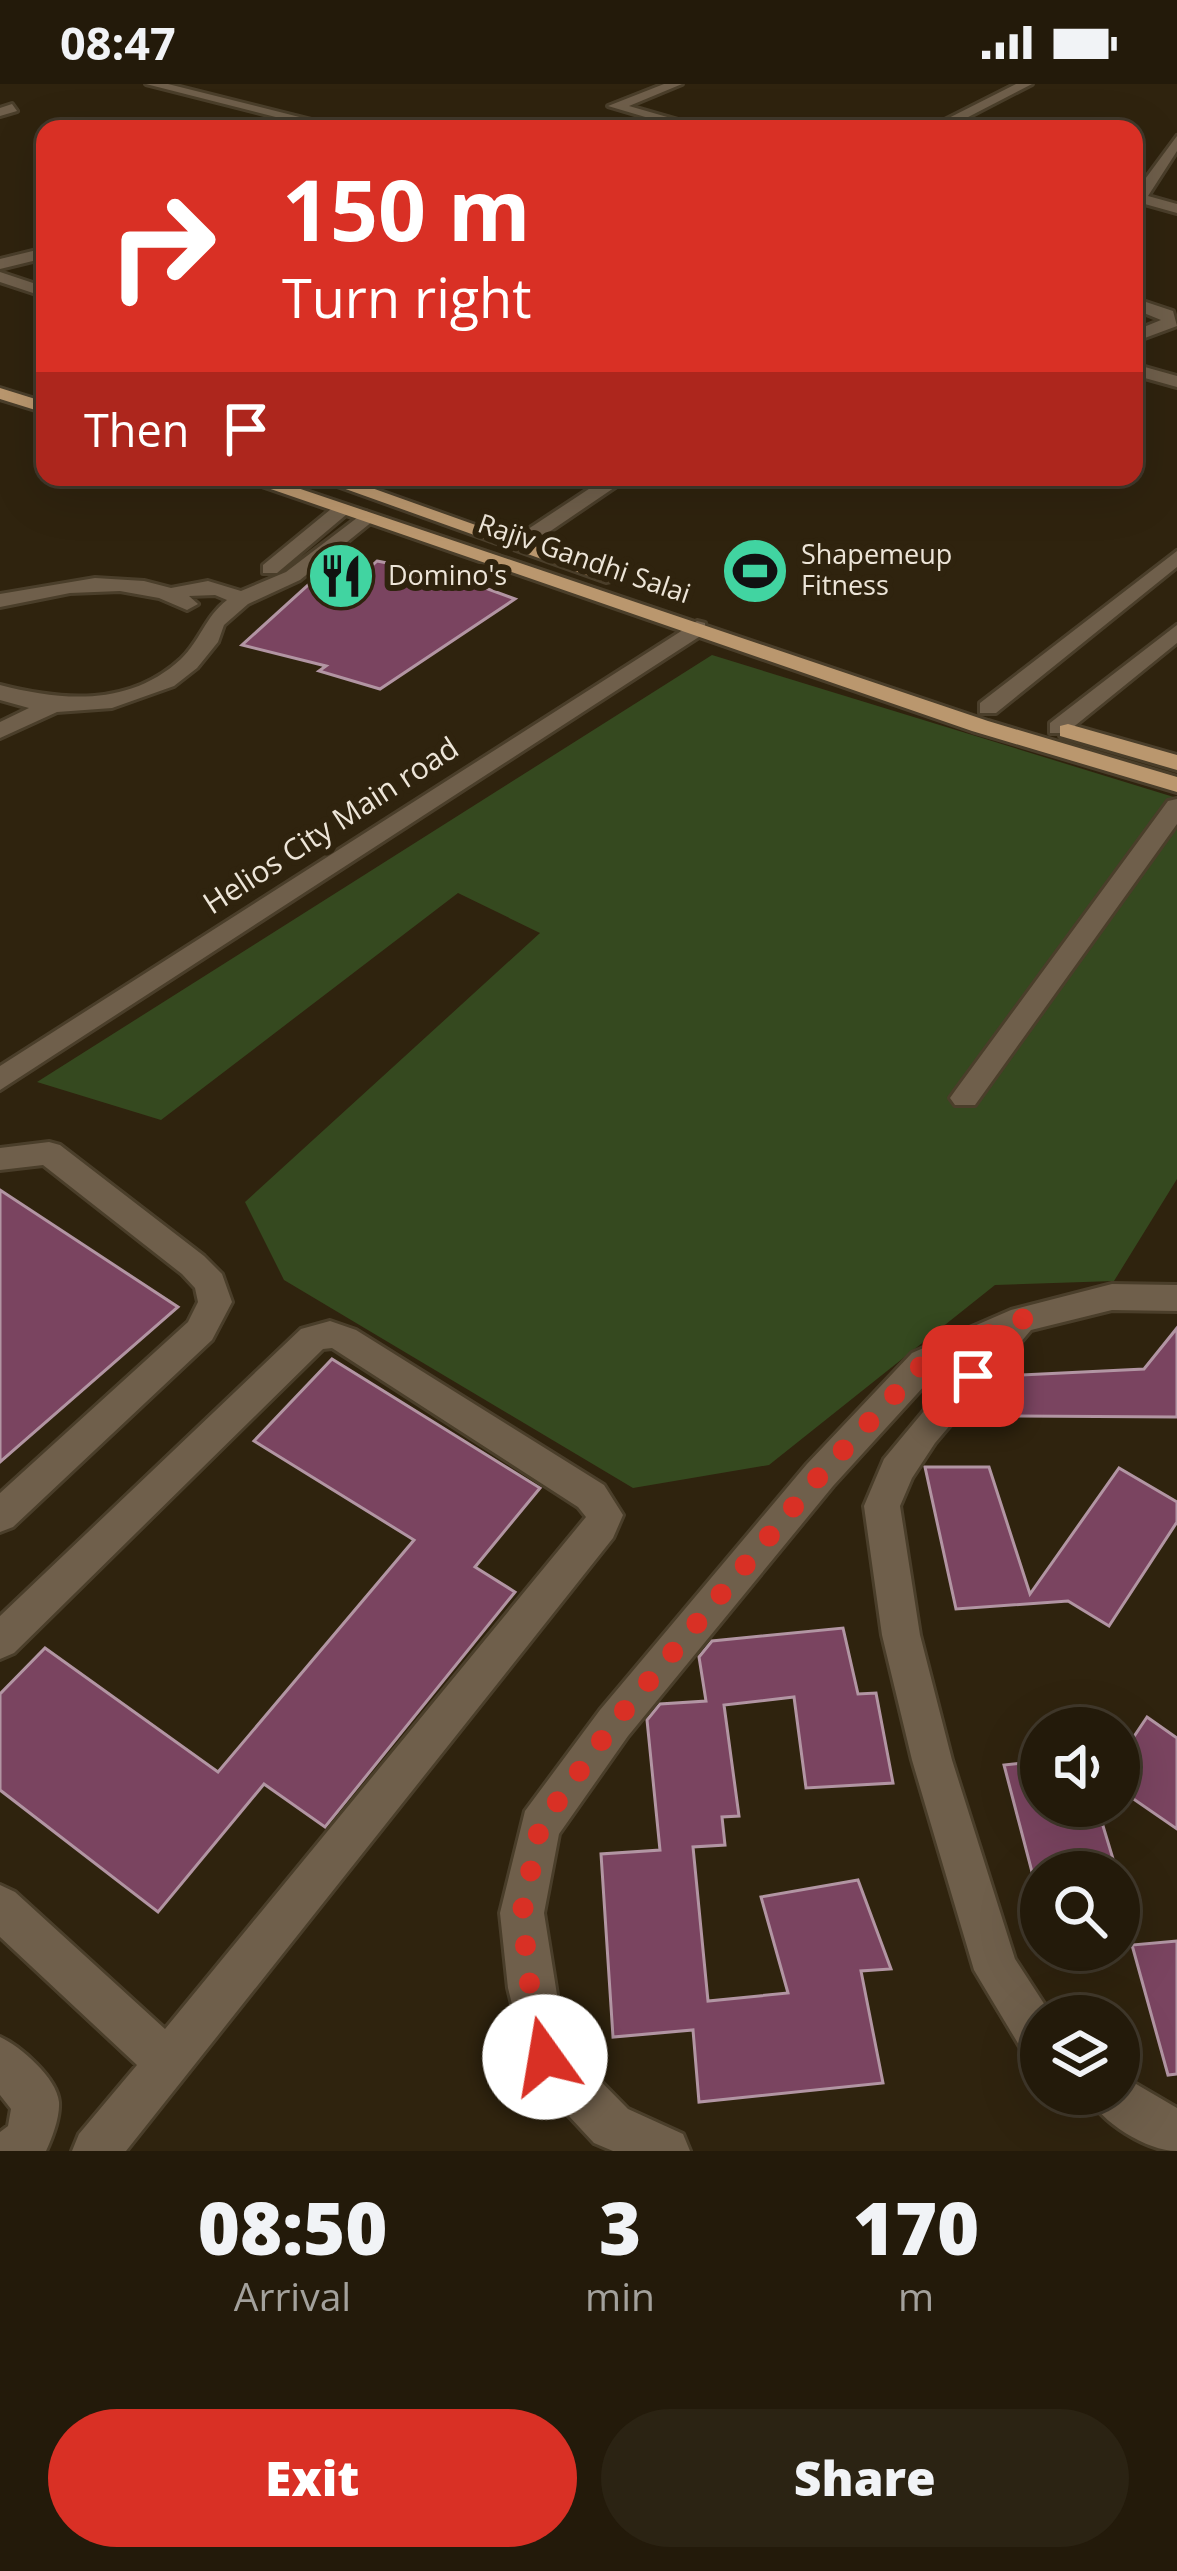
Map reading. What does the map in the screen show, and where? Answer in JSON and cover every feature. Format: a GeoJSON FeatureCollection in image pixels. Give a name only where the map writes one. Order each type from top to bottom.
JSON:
{"type":"FeatureCollection","features":[{"type":"Feature","properties":{"kind":"main road"},"geometry":{"type":"LineString","coordinates":[[0,373],[36,384]]}},
{"type":"Feature","properties":{"kind":"main road"},"geometry":{"type":"LineString","coordinates":[[0,393],[36,405]]}},
{"type":"Feature","properties":{"kind":"main road","name":"Rajiv Gandhi Salai"},"geometry":{"type":"LineString","coordinates":[[273,486],[980,726],[1177,785]]}},
{"type":"Feature","properties":{"kind":"main road","name":"Rajiv Gandhi Salai"},"geometry":{"type":"LineString","coordinates":[[350,486],[988,707],[1177,763]]}},
{"type":"Feature","properties":{"kind":"street"},"geometry":{"type":"LineString","coordinates":[[152,84],[301,120]]}},
{"type":"Feature","properties":{"kind":"street"},"geometry":{"type":"LineString","coordinates":[[667,120],[615,106],[676,84]]}},
{"type":"Feature","properties":{"kind":"street"},"geometry":{"type":"LineString","coordinates":[[952,120],[1026,84]]}},
{"type":"Feature","properties":{"kind":"street"},"geometry":{"type":"LineString","coordinates":[[974,120],[1046,84]]}},
{"type":"Feature","properties":{"kind":"street"},"geometry":{"type":"LineString","coordinates":[[286,120],[292,118]]}},
{"type":"Feature","properties":{"kind":"street"},"geometry":{"type":"LineString","coordinates":[[1143,191],[1177,140]]}},
{"type":"Feature","properties":{"kind":"street"},"geometry":{"type":"LineString","coordinates":[[1143,200],[1177,209]]}},
{"type":"Feature","properties":{"kind":"street"},"geometry":{"type":"LineString","coordinates":[[0,264],[36,255]]}},
{"type":"Feature","properties":{"kind":"street"},"geometry":{"type":"LineString","coordinates":[[0,277],[24,292]]}},
{"type":"Feature","properties":{"kind":"street"},"geometry":{"type":"LineString","coordinates":[[1143,306],[1177,308]]}},
{"type":"Feature","properties":{"kind":"street"},"geometry":{"type":"LineString","coordinates":[[1143,334],[1171,322],[1157,310]]}},
{"type":"Feature","properties":{"kind":"street"},"geometry":{"type":"LineString","coordinates":[[1143,372],[1177,382]]}},
{"type":"Feature","properties":{"kind":"street"},"geometry":{"type":"LineString","coordinates":[[517,545],[606,486]]}},
{"type":"Feature","properties":{"kind":"street"},"geometry":{"type":"LineString","coordinates":[[0,692],[28,704],[53,705],[102,704],[142,692],[196,655],[233,593],[276,566],[343,509]]}},
{"type":"Feature","properties":{"kind":"street"},"geometry":{"type":"LineString","coordinates":[[173,594],[192,588],[233,593],[293,576],[366,517]]}},
{"type":"Feature","properties":{"kind":"street"},"geometry":{"type":"LineString","coordinates":[[988,707],[1177,557]]}},
{"type":"Feature","properties":{"kind":"street"},"geometry":{"type":"LineString","coordinates":[[0,601],[63,586],[137,587],[173,594],[214,622]]}},
{"type":"Feature","properties":{"kind":"street","name":"Helios City Main road"},"geometry":{"type":"LineString","coordinates":[[0,1080],[697,628]]}},
{"type":"Feature","properties":{"kind":"street"},"geometry":{"type":"LineString","coordinates":[[1058,728],[1177,632]]}},
{"type":"Feature","properties":{"kind":"street"},"geometry":{"type":"LineString","coordinates":[[0,731],[53,705]]}},
{"type":"Feature","properties":{"kind":"street"},"geometry":{"type":"LineString","coordinates":[[965,1098],[1177,806]]}},
{"type":"Feature","properties":{"kind":"street"},"geometry":{"type":"LineString","coordinates":[[0,1160],[50,1153],[193,1265],[210,1283],[215,1303],[200,1331],[0,1516]]}},
{"type":"Feature","properties":{"kind":"street"},"geometry":{"type":"LineString","coordinates":[[666,2151],[611,2126],[545,2057],[530,1988],[522,1913],[540,1826],[614,1723],[820,1475],[924,1363],[1023,1319],[1112,1297],[1177,1298]]}},
{"type":"Feature","properties":{"kind":"street"},"geometry":{"type":"LineString","coordinates":[[1020,2006],[996,1970],[932,1760],[902,1636],[882,1507],[897,1470],[923,1432],[1023,1319]]}},
{"type":"Feature","properties":{"kind":"street"},"geometry":{"type":"LineString","coordinates":[[0,1641],[313,1338],[330,1334],[591,1496],[605,1515],[96,2151]]}},
{"type":"Feature","properties":{"kind":"street"},"geometry":{"type":"LineString","coordinates":[[0,1907],[165,2060]]}},
{"type":"Feature","properties":{"kind":"street"},"geometry":{"type":"LineString","coordinates":[[0,2060],[36,2102],[28,2147]]}},
{"type":"Feature","properties":{"kind":"street"},"geometry":{"type":"LineString","coordinates":[[1140,2112],[1177,2135]]}},
{"type":"Feature","properties":{"kind":"green space"},"geometry":{"type":"Polygon","coordinates":[[[712,655],[1177,798],[1177,1179],[1114,1281],[995,1285],[769,1465],[633,1488],[284,1280],[245,1202],[540,933],[458,893],[161,1120],[37,1082],[712,655]]]}},
{"type":"Feature","properties":{"kind":"building"},"geometry":{"type":"Polygon","coordinates":[[[377,561],[450,575],[515,599],[380,689],[319,671],[326,666],[242,645],[317,577],[351,585],[377,561]]]}},
{"type":"Feature","properties":{"kind":"building"},"geometry":{"type":"Polygon","coordinates":[[[0,1190],[178,1307],[0,1462],[0,1190]]]}},
{"type":"Feature","properties":{"kind":"building"},"geometry":{"type":"Polygon","coordinates":[[[1177,1328],[1177,1417],[1015,1416],[992,1383],[998,1376],[1144,1369],[1177,1328]]]}},
{"type":"Feature","properties":{"kind":"building"},"geometry":{"type":"Polygon","coordinates":[[[332,1359],[540,1488],[475,1567],[515,1592],[325,1827],[264,1784],[158,1912],[0,1790],[0,1694],[45,1648],[218,1772],[414,1540],[254,1441],[332,1359]]]}},
{"type":"Feature","properties":{"kind":"building"},"geometry":{"type":"Polygon","coordinates":[[[925,1467],[989,1467],[1030,1594],[1119,1468],[1177,1502],[1177,1522],[1109,1626],[1068,1601],[956,1609],[925,1467]]]}},
{"type":"Feature","properties":{"kind":"building"},"geometry":{"type":"Polygon","coordinates":[[[843,1628],[858,1694],[876,1693],[893,1783],[806,1788],[794,1697],[724,1705],[739,1816],[722,1817],[725,1845],[693,1847],[708,2001],[788,1993],[761,1897],[858,1880],[891,1969],[861,1971],[883,2083],[699,2102],[693,2030],[613,2037],[601,1854],[660,1850],[647,1720],[660,1704],[706,1701],[699,1657],[712,1641],[843,1628]]]}},
{"type":"Feature","properties":{"kind":"building"},"geometry":{"type":"Polygon","coordinates":[[[1147,1717],[1177,1738],[1177,1829],[1140,1803],[1140,1728],[1147,1717]]]}},
{"type":"Feature","properties":{"kind":"building"},"geometry":{"type":"Polygon","coordinates":[[[1020,1763],[1020,1826],[1004,1765],[1020,1763]]]}},
{"type":"Feature","properties":{"kind":"building"},"geometry":{"type":"Polygon","coordinates":[[[1020,1827],[1103,1827],[1111,1851],[1027,1851],[1020,1827]]]}},
{"type":"Feature","properties":{"kind":"building"},"geometry":{"type":"Polygon","coordinates":[[[1177,1941],[1177,2074],[1168,2075],[1139,1971],[1140,1944],[1177,1941]]]}},
{"type":"Feature","properties":{"kind":"place","name":"Shapemeup Fitness"},"geometry":{"type":"Point","coordinates":[755,571]}},
{"type":"Feature","properties":{"kind":"place","name":"Domino's"},"geometry":{"type":"Point","coordinates":[341,576]}},
{"type":"Feature","properties":{"kind":"route"},"geometry":{"type":"LineString","coordinates":[[545,2057],[530,1988],[522,1913],[540,1826],[614,1723],[820,1475],[924,1363],[1023,1319],[973,1376]]}}]}
